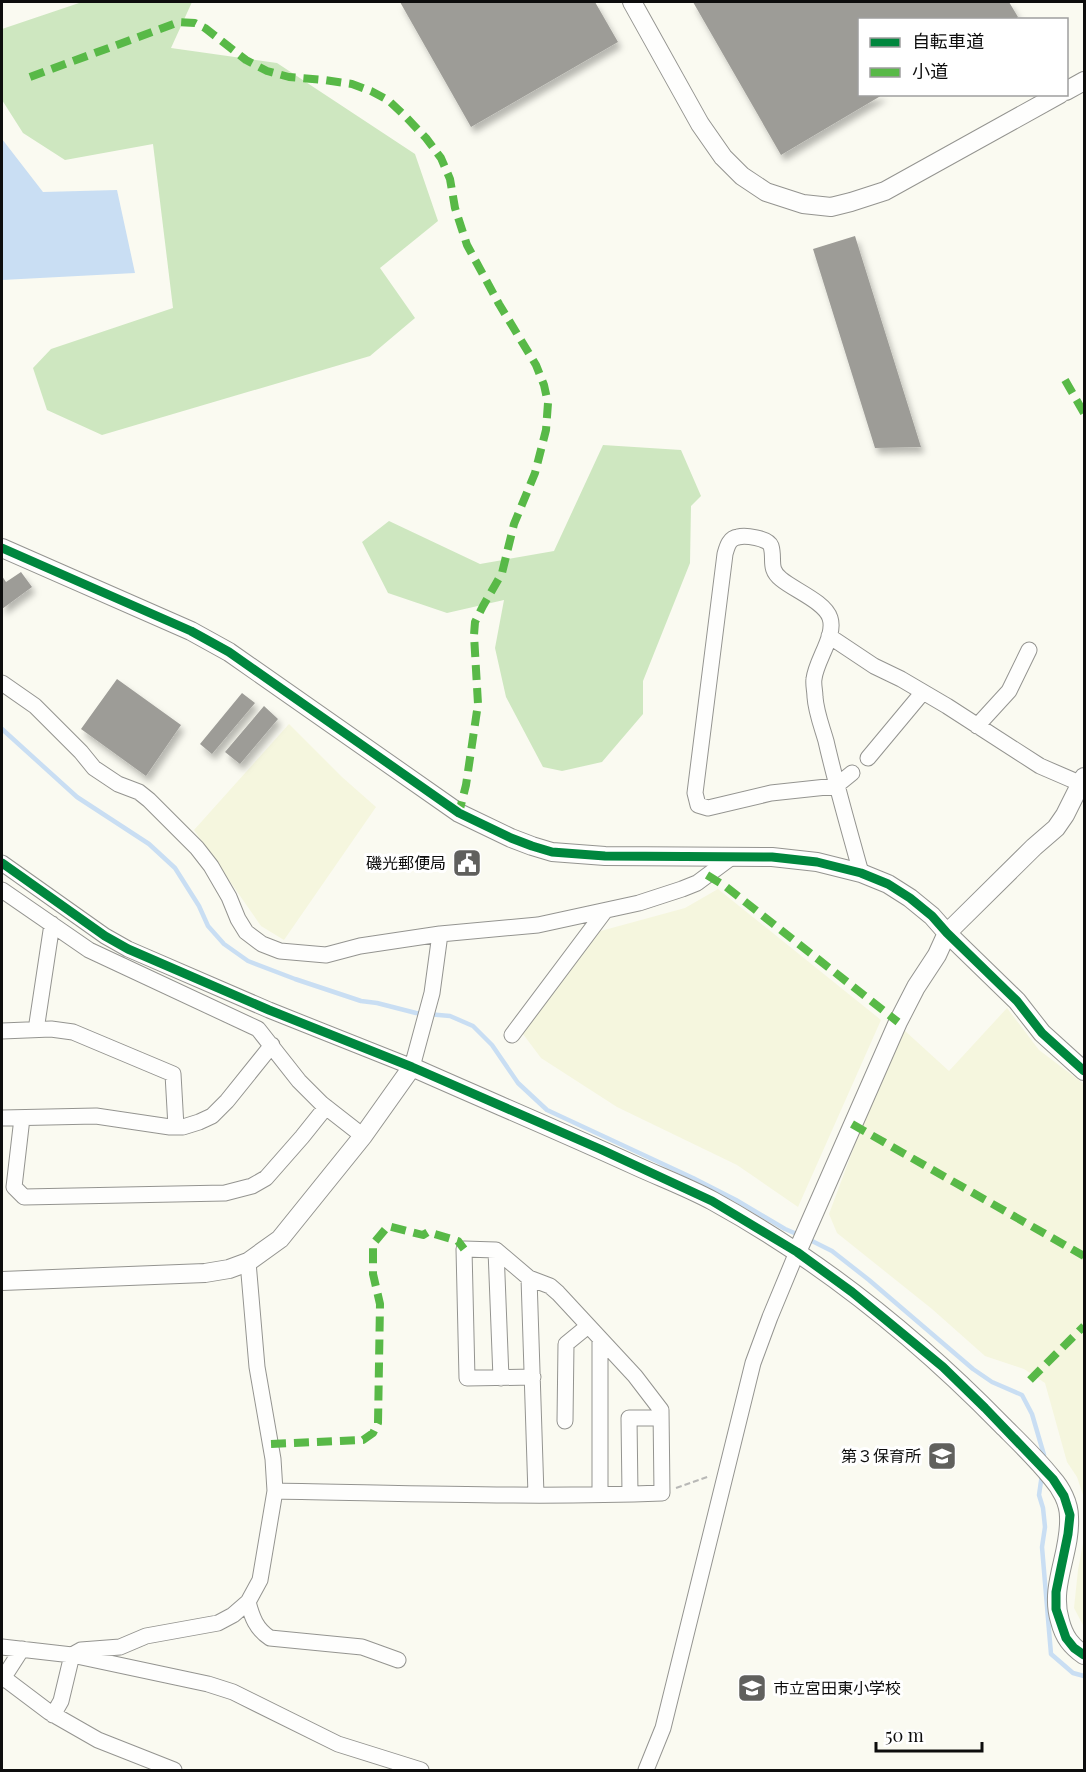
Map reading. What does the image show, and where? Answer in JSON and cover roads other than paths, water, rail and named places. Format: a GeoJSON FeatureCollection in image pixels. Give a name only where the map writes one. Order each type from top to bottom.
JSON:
{"type":"FeatureCollection","features":[{"type":"Feature","properties":{"kind":"street"},"geometry":{"type":"LineString","coordinates":[[632,2],[700,124],[723,157],[742,176],[766,192],[802,204],[831,207],[885,191],[1056,96]]}},
{"type":"Feature","properties":{"kind":"street"},"geometry":{"type":"LineString","coordinates":[[1068,90],[1084,81]]}},
{"type":"Feature","properties":{"kind":"street"},"geometry":{"type":"LineString","coordinates":[[852,773],[836,786],[771,793],[708,808],[699,805],[696,800],[695,793],[725,554],[731,540],[737,537],[768,541],[775,574],[829,614],[831,630],[814,678],[815,701],[836,786],[861,873]]}},
{"type":"Feature","properties":{"kind":"street"},"geometry":{"type":"LineString","coordinates":[[2,548],[190,631],[229,652],[459,813],[511,838],[552,852],[605,856],[772,857],[817,862],[861,873],[888,884],[932,916],[1017,1001],[1042,1033],[1084,1071]]}},
{"type":"Feature","properties":{"kind":"street"},"geometry":{"type":"LineString","coordinates":[[646,1770],[663,1728],[753,1363],[800,1243],[898,1022],[947,933],[1056,828],[1084,782],[1040,766],[923,692],[874,666],[829,636]]}},
{"type":"Feature","properties":{"kind":"street"},"geometry":{"type":"LineString","coordinates":[[977,726],[1009,691],[1029,650]]}},
{"type":"Feature","properties":{"kind":"street"},"geometry":{"type":"LineString","coordinates":[[2,683],[35,706],[93,768],[118,784],[139,792],[174,825],[211,866],[246,932],[262,944],[280,951],[326,956],[360,946],[440,934],[538,925],[639,903],[697,883],[732,857]]}},
{"type":"Feature","properties":{"kind":"street"},"geometry":{"type":"LineString","coordinates":[[868,758],[923,692]]}},
{"type":"Feature","properties":{"kind":"street"},"geometry":{"type":"LineString","coordinates":[[2,863],[105,936],[128,949],[269,1010],[412,1067],[600,1149],[800,1243],[852,1292],[943,1367],[1053,1479],[1064,1496],[1070,1515],[1056,1592],[1056,1609],[1066,1638],[1084,1655]]}},
{"type":"Feature","properties":{"kind":"street"},"geometry":{"type":"LineString","coordinates":[[2,894],[52,924],[89,950],[258,1029],[299,1081],[326,1107],[363,1136]]}},
{"type":"Feature","properties":{"kind":"street"},"geometry":{"type":"LineString","coordinates":[[512,1035],[605,911]]}},
{"type":"Feature","properties":{"kind":"street"},"geometry":{"type":"LineString","coordinates":[[36,1030],[52,924]]}},
{"type":"Feature","properties":{"kind":"street"},"geometry":{"type":"LineString","coordinates":[[2,1281],[206,1273],[229,1269],[248,1262],[280,1239],[363,1136],[412,1067],[431,1000],[440,934]]}},
{"type":"Feature","properties":{"kind":"street"},"geometry":{"type":"LineString","coordinates":[[2,1031],[51,1029],[73,1032],[173,1074],[176,1127]]}},
{"type":"Feature","properties":{"kind":"street"},"geometry":{"type":"LineString","coordinates":[[2,1118],[96,1116],[183,1127],[212,1116],[272,1045]]}},
{"type":"Feature","properties":{"kind":"street"},"geometry":{"type":"LineString","coordinates":[[22,1118],[14,1187],[24,1197],[225,1193],[252,1186],[266,1178],[326,1107]]}},
{"type":"Feature","properties":{"kind":"street"},"geometry":{"type":"LineString","coordinates":[[275,1491],[536,1495],[662,1493],[661,1410],[635,1376],[550,1286],[529,1278],[496,1250],[464,1249],[467,1378],[533,1377]]}},
{"type":"Feature","properties":{"kind":"street"},"geometry":{"type":"LineString","coordinates":[[496,1250],[501,1378]]}},
{"type":"Feature","properties":{"kind":"street"},"geometry":{"type":"LineString","coordinates":[[54,1715],[61,1701],[72,1655],[81,1650],[120,1647],[146,1636],[218,1623],[233,1615],[248,1602],[260,1580],[275,1491],[273,1459],[257,1367],[248,1262]]}},
{"type":"Feature","properties":{"kind":"street"},"geometry":{"type":"LineString","coordinates":[[529,1278],[536,1495]]}},
{"type":"Feature","properties":{"kind":"street"},"geometry":{"type":"LineString","coordinates":[[565,1421],[566,1344],[588,1326]]}},
{"type":"Feature","properties":{"kind":"street"},"geometry":{"type":"LineString","coordinates":[[600,1340],[600,1495]]}},
{"type":"Feature","properties":{"kind":"street"},"geometry":{"type":"LineString","coordinates":[[630,1494],[629,1418],[661,1418]]}},
{"type":"Feature","properties":{"kind":"street"},"geometry":{"type":"LineString","coordinates":[[248,1602],[252,1619],[261,1632],[270,1638],[362,1647],[398,1660]]}},
{"type":"Feature","properties":{"kind":"street"},"geometry":{"type":"LineString","coordinates":[[2,1647],[72,1655],[216,1687],[233,1692],[338,1744],[421,1770]]}},
{"type":"Feature","properties":{"kind":"street"},"geometry":{"type":"LineString","coordinates":[[22,1649],[2,1679],[54,1715],[98,1740],[174,1770]]}},
{"type":"Feature","properties":{"kind":"water"},"geometry":{"type":"Polygon","coordinates":[[[2,139],[43,192],[117,190],[135,273],[2,280],[2,139]]]}},
{"type":"Feature","properties":{"kind":"waterway"},"geometry":{"type":"LineString","coordinates":[[2,729],[77,797],[149,844],[175,868],[199,906],[208,926],[224,944],[248,961],[361,1001],[416,1013],[450,1016],[473,1026],[492,1045],[518,1083],[547,1110],[693,1178],[799,1235]]}},
{"type":"Feature","properties":{"kind":"waterway"},"geometry":{"type":"LineString","coordinates":[[806,1238],[832,1251],[869,1280],[973,1369],[992,1382],[1022,1395],[1032,1414],[1044,1455],[1043,1459]]}},
{"type":"Feature","properties":{"kind":"waterway"},"geometry":{"type":"LineString","coordinates":[[1042,1474],[1039,1495],[1045,1527],[1042,1547],[1051,1654],[1073,1673],[1084,1676]]}},
{"type":"Feature","properties":{"kind":"place","name":"磯光郵便局"},"geometry":{"type":"Point","coordinates":[467,863]}},
{"type":"Feature","properties":{"kind":"place","name":"第３保育所"},"geometry":{"type":"Point","coordinates":[942,1456]}},
{"type":"Feature","properties":{"kind":"place","name":"市立宮田東小学校"},"geometry":{"type":"Point","coordinates":[752,1688]}}]}
